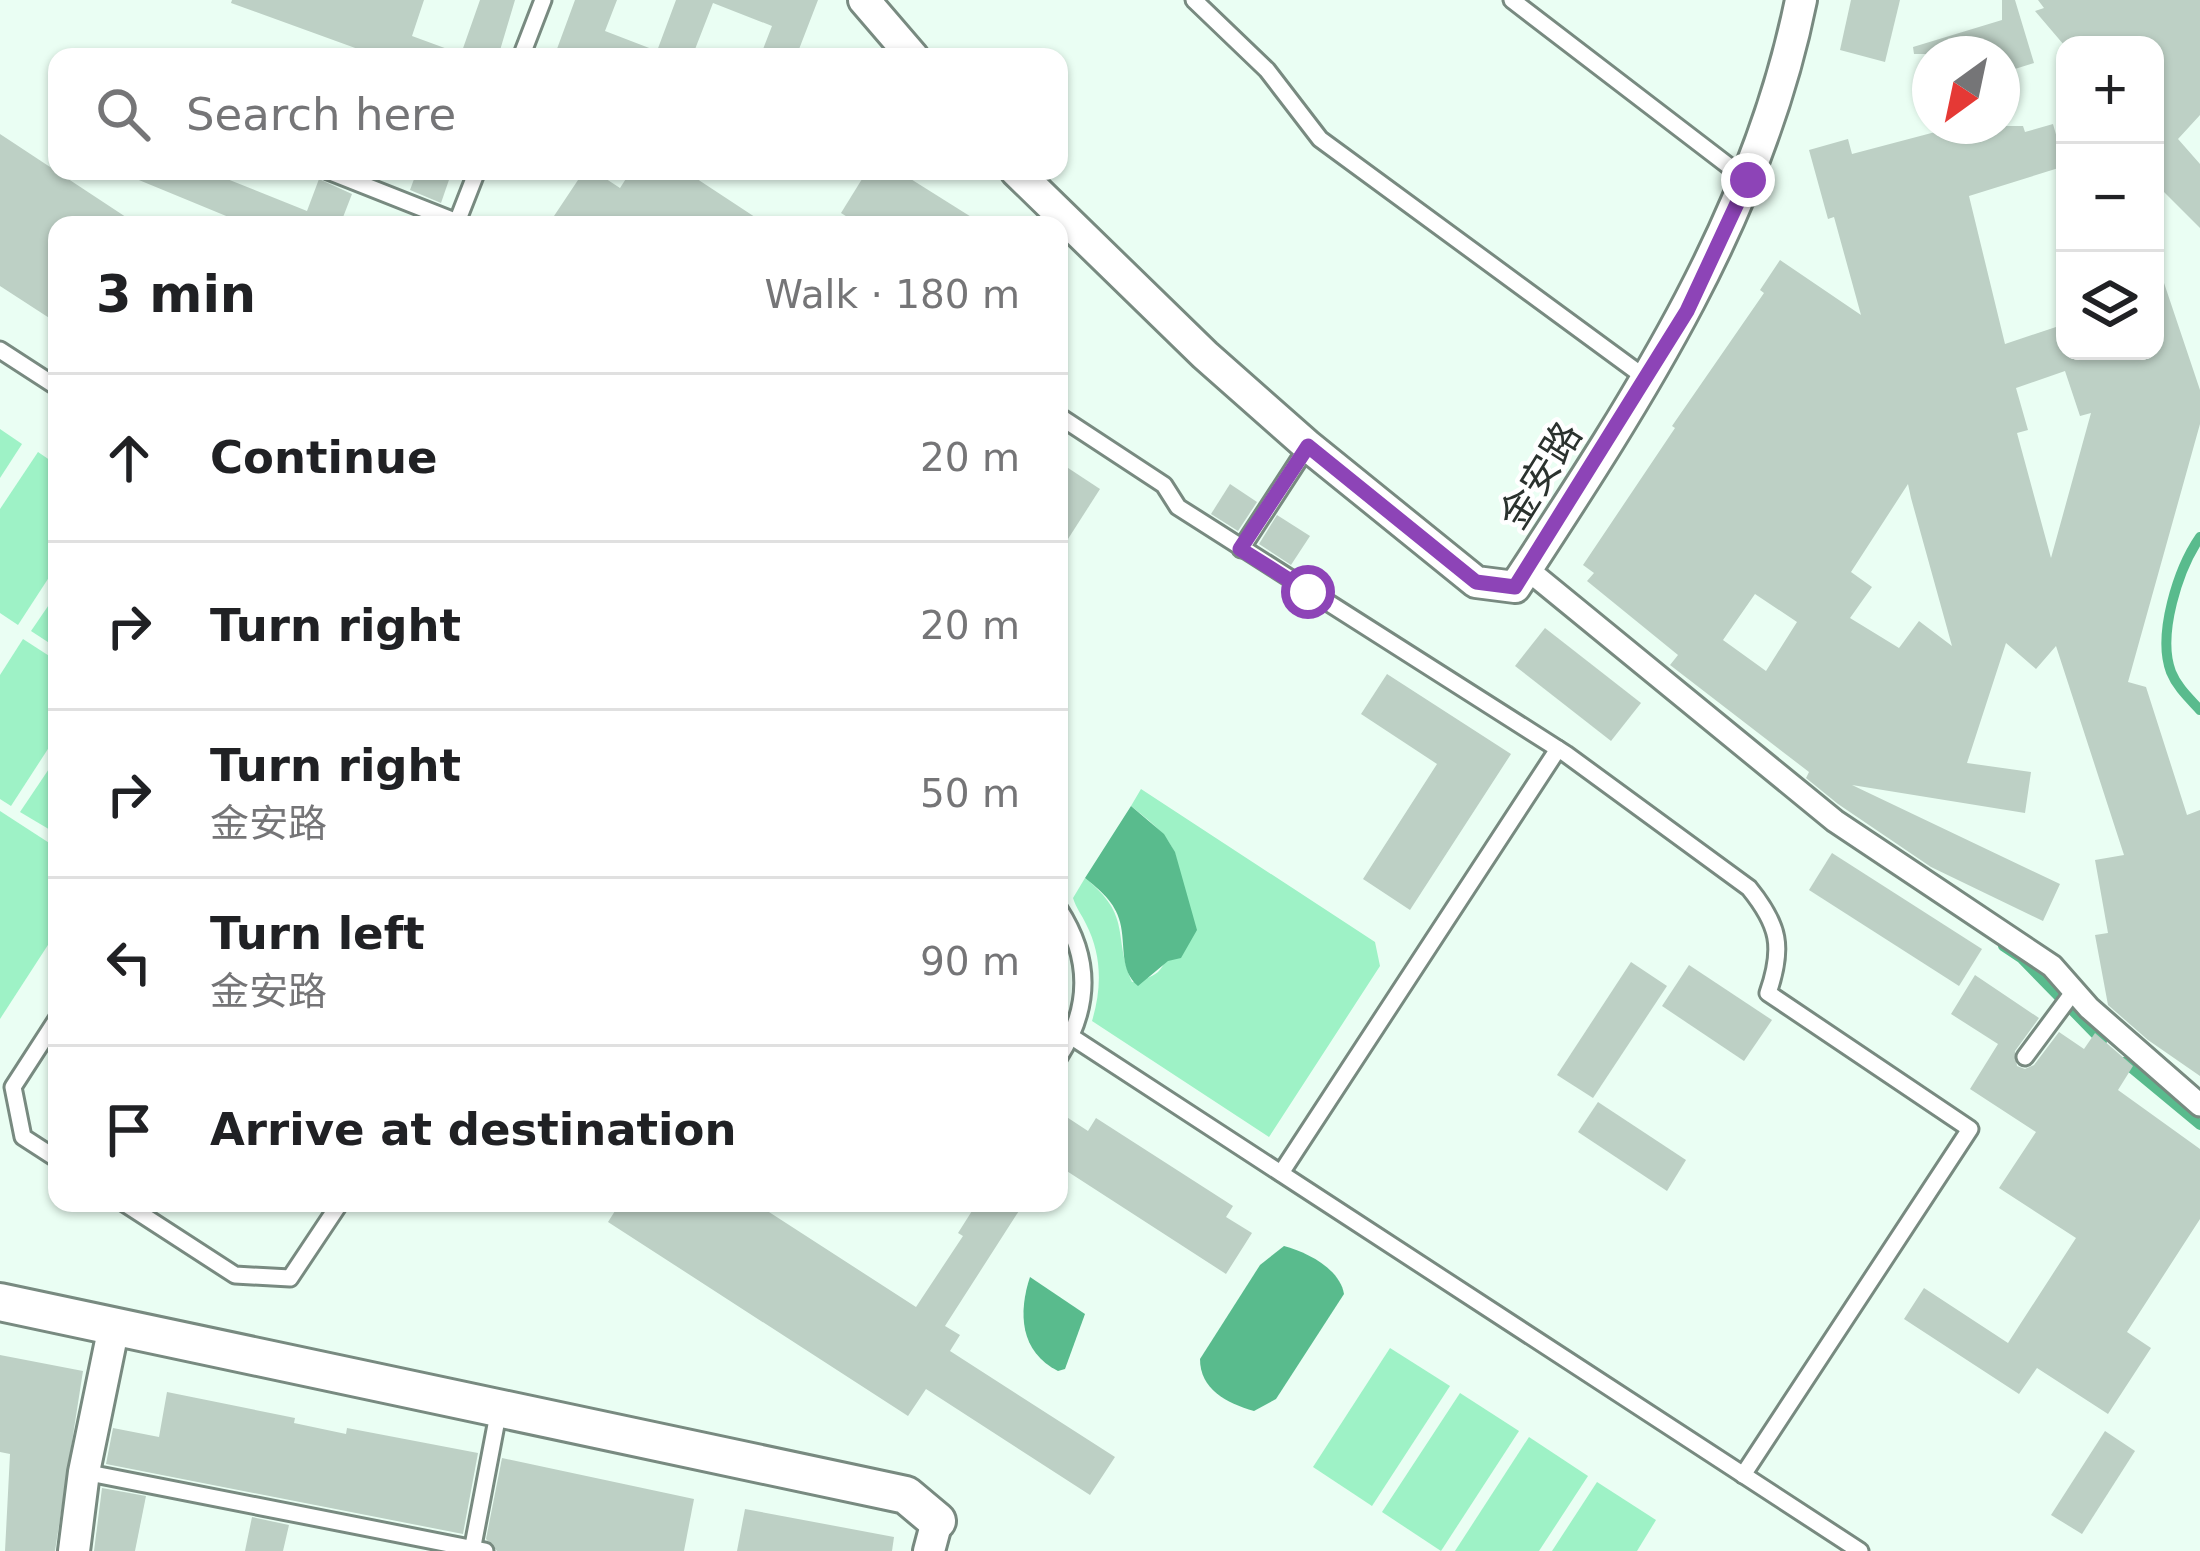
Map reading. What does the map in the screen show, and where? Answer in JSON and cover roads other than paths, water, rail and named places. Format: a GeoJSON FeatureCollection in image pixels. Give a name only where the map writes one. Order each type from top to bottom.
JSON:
{"type":"FeatureCollection","features":[{"type":"Feature","properties":{"kind":"street"},"geometry":{"type":"LineString","coordinates":[[864,0],[905,48]]}},
{"type":"Feature","properties":{"kind":"street","name":"金安路"},"geometry":{"type":"LineString","coordinates":[[1068,222],[1205,355],[1308,446],[1476,582],[1515,587],[1697,291],[1748,180],[1775,103],[1801,0]]}},
{"type":"Feature","properties":{"kind":"street","name":"金安路"},"geometry":{"type":"LineString","coordinates":[[1025,180],[1062,216]]}},
{"type":"Feature","properties":{"kind":"street"},"geometry":{"type":"LineString","coordinates":[[1527,568],[1834,821],[2052,966],[2200,1105]]}},
{"type":"Feature","properties":{"kind":"street"},"geometry":{"type":"LineString","coordinates":[[0,1302],[906,1495],[933,1536]]}},
{"type":"Feature","properties":{"kind":"street"},"geometry":{"type":"LineString","coordinates":[[74,1551],[84,1472],[114,1327]]}},
{"type":"Feature","properties":{"kind":"lane"},"geometry":{"type":"LineString","coordinates":[[525,48],[544,0]]}},
{"type":"Feature","properties":{"kind":"lane"},"geometry":{"type":"LineString","coordinates":[[1194,0],[1267,70],[1320,139],[1647,379]]}},
{"type":"Feature","properties":{"kind":"lane"},"geometry":{"type":"LineString","coordinates":[[1512,0],[1748,180]]}},
{"type":"Feature","properties":{"kind":"lane"},"geometry":{"type":"LineString","coordinates":[[351,180],[442,216]]}},
{"type":"Feature","properties":{"kind":"lane"},"geometry":{"type":"LineString","coordinates":[[459,216],[473,180]]}},
{"type":"Feature","properties":{"kind":"lane"},"geometry":{"type":"LineString","coordinates":[[0,350],[48,381]]}},
{"type":"Feature","properties":{"kind":"lane"},"geometry":{"type":"LineString","coordinates":[[1068,422],[1164,485],[1178,507],[1558,749],[1749,888],[1772,916],[1777,936],[1778,956],[1768,993],[1970,1129],[1743,1474]]}},
{"type":"Feature","properties":{"kind":"lane"},"geometry":{"type":"LineString","coordinates":[[1240,549],[1308,446]]}},
{"type":"Feature","properties":{"kind":"lane"},"geometry":{"type":"LineString","coordinates":[[1281,1173],[1558,749]]}},
{"type":"Feature","properties":{"kind":"lane"},"geometry":{"type":"LineString","coordinates":[[1068,922],[1084,971],[1082,1012],[1068,1043]]}},
{"type":"Feature","properties":{"kind":"lane"},"geometry":{"type":"LineString","coordinates":[[2025,1058],[2074,991]]}},
{"type":"Feature","properties":{"kind":"lane"},"geometry":{"type":"LineString","coordinates":[[48,1033],[13,1087],[23,1137],[48,1153]]}},
{"type":"Feature","properties":{"kind":"lane"},"geometry":{"type":"LineString","coordinates":[[1072,1037],[1860,1551]]}},
{"type":"Feature","properties":{"kind":"lane"},"geometry":{"type":"LineString","coordinates":[[138,1212],[235,1275],[290,1278],[334,1212]]}},
{"type":"Feature","properties":{"kind":"lane"},"geometry":{"type":"LineString","coordinates":[[84,1472],[476,1550],[499,1408]]}},
{"type":"Feature","properties":{"kind":"waterway"},"geometry":{"type":"LineString","coordinates":[[2200,537],[2177,584],[2167,640],[2174,677],[2200,710]]}},
{"type":"Feature","properties":{"kind":"waterway"},"geometry":{"type":"LineString","coordinates":[[2003,946],[2021,958],[2102,1041]]}},
{"type":"Feature","properties":{"kind":"waterway"},"geometry":{"type":"LineString","coordinates":[[2124,1062],[2200,1125]]}}]}
